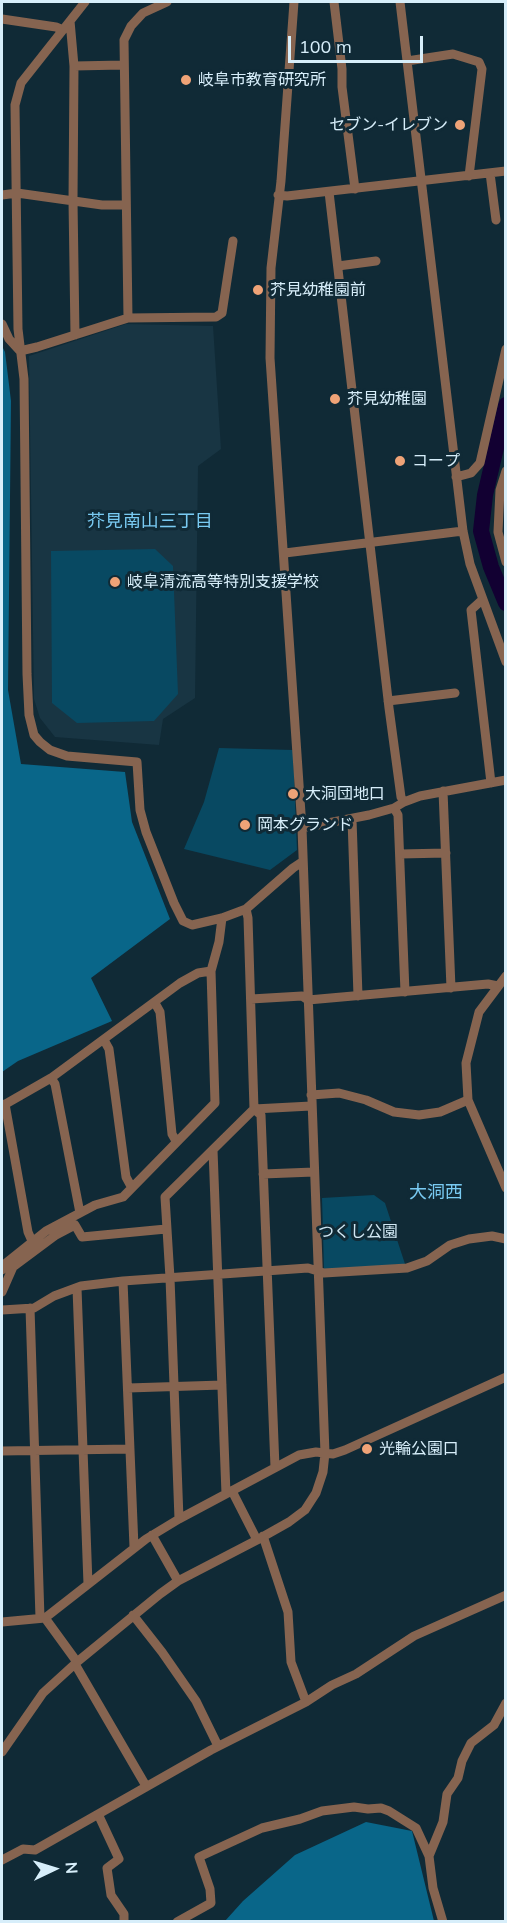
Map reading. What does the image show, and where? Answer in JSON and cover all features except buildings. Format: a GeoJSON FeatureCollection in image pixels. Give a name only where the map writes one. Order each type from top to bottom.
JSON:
{"type":"FeatureCollection","features":[{"type":"Feature","properties":{"kind":"street"},"geometry":{"type":"LineString","coordinates":[[85,2],[21,83],[15,105],[18,328],[24,379],[27,674],[29,715],[34,735],[50,750],[67,756],[137,762],[140,810],[146,832],[183,921],[192,925],[222,918],[246,909],[303,862]]}},
{"type":"Feature","properties":{"kind":"street"},"geometry":{"type":"LineString","coordinates":[[128,318],[124,40],[131,26],[143,13],[167,2]]}},
{"type":"Feature","properties":{"kind":"street"},"geometry":{"type":"LineString","coordinates":[[2,1752],[43,1693],[76,1663],[178,1581],[289,1522],[305,1510],[316,1493],[323,1472],[325,1453],[302,828],[270,358],[271,268],[284,142],[294,2]]}},
{"type":"Feature","properties":{"kind":"street"},"geometry":{"type":"LineString","coordinates":[[334,2],[355,189]]}},
{"type":"Feature","properties":{"kind":"street"},"geometry":{"type":"LineString","coordinates":[[400,2],[463,531],[470,564],[506,662]]}},
{"type":"Feature","properties":{"kind":"street"},"geometry":{"type":"LineString","coordinates":[[2,19],[63,30]]}},
{"type":"Feature","properties":{"kind":"street"},"geometry":{"type":"LineString","coordinates":[[70,21],[74,66],[75,335]]}},
{"type":"Feature","properties":{"kind":"street"},"geometry":{"type":"LineString","coordinates":[[407,61],[453,54],[478,62],[482,69],[469,176]]}},
{"type":"Feature","properties":{"kind":"street"},"geometry":{"type":"LineString","coordinates":[[74,66],[123,65]]}},
{"type":"Feature","properties":{"kind":"street"},"geometry":{"type":"LineString","coordinates":[[278,195],[329,192],[506,171]]}},
{"type":"Feature","properties":{"kind":"street"},"geometry":{"type":"LineString","coordinates":[[490,173],[496,220]]}},
{"type":"Feature","properties":{"kind":"street"},"geometry":{"type":"LineString","coordinates":[[329,192],[388,701],[401,797],[404,802]]}},
{"type":"Feature","properties":{"kind":"street"},"geometry":{"type":"LineString","coordinates":[[2,195],[17,193],[102,205],[125,205]]}},
{"type":"Feature","properties":{"kind":"street"},"geometry":{"type":"LineString","coordinates":[[20,351],[128,318],[216,317],[222,313],[233,241]]}},
{"type":"Feature","properties":{"kind":"street"},"geometry":{"type":"LineString","coordinates":[[338,266],[376,261]]}},
{"type":"Feature","properties":{"kind":"street"},"geometry":{"type":"LineString","coordinates":[[2,324],[9,339],[20,351]]}},
{"type":"Feature","properties":{"kind":"street"},"geometry":{"type":"LineString","coordinates":[[456,477],[471,473],[480,462],[506,349]]}},
{"type":"Feature","properties":{"kind":"street"},"geometry":{"type":"LineString","coordinates":[[506,471],[500,490],[506,562]]}},
{"type":"Feature","properties":{"kind":"street"},"geometry":{"type":"LineString","coordinates":[[285,553],[463,531]]}},
{"type":"Feature","properties":{"kind":"street"},"geometry":{"type":"LineString","coordinates":[[482,600],[471,610],[491,783]]}},
{"type":"Feature","properties":{"kind":"street"},"geometry":{"type":"LineString","coordinates":[[388,701],[455,693]]}},
{"type":"Feature","properties":{"kind":"street"},"geometry":{"type":"LineString","coordinates":[[302,828],[352,819],[444,791],[506,780]]}},
{"type":"Feature","properties":{"kind":"street"},"geometry":{"type":"LineString","coordinates":[[444,791],[451,988]]}},
{"type":"Feature","properties":{"kind":"street"},"geometry":{"type":"LineString","coordinates":[[394,808],[398,815],[405,992]]}},
{"type":"Feature","properties":{"kind":"street"},"geometry":{"type":"LineString","coordinates":[[352,819],[358,996]]}},
{"type":"Feature","properties":{"kind":"street"},"geometry":{"type":"LineString","coordinates":[[400,854],[446,853]]}},
{"type":"Feature","properties":{"kind":"street"},"geometry":{"type":"LineString","coordinates":[[246,909],[254,1108],[261,1115],[275,1467]]}},
{"type":"Feature","properties":{"kind":"street"},"geometry":{"type":"LineString","coordinates":[[2,1270],[6,1263],[45,1231],[95,1205],[123,1197],[215,1103],[211,971],[219,942],[222,918]]}},
{"type":"Feature","properties":{"kind":"street"},"geometry":{"type":"LineString","coordinates":[[32,1241],[28,1232],[3,1105],[51,1078],[180,983],[198,973],[211,971]]}},
{"type":"Feature","properties":{"kind":"street"},"geometry":{"type":"LineString","coordinates":[[506,976],[479,1012],[466,1064],[468,1100],[506,1188]]}},
{"type":"Feature","properties":{"kind":"street"},"geometry":{"type":"LineString","coordinates":[[251,999],[302,996],[308,1000],[489,984],[498,986]]}},
{"type":"Feature","properties":{"kind":"street"},"geometry":{"type":"LineString","coordinates":[[155,1003],[160,1012],[172,1134],[176,1141]]}},
{"type":"Feature","properties":{"kind":"street"},"geometry":{"type":"LineString","coordinates":[[104,1040],[109,1049],[126,1177],[132,1188]]}},
{"type":"Feature","properties":{"kind":"street"},"geometry":{"type":"LineString","coordinates":[[51,1078],[55,1084],[80,1213]]}},
{"type":"Feature","properties":{"kind":"street"},"geometry":{"type":"LineString","coordinates":[[311,1095],[339,1093],[366,1100],[394,1112],[419,1114],[440,1112],[468,1100]]}},
{"type":"Feature","properties":{"kind":"street"},"geometry":{"type":"LineString","coordinates":[[179,1519],[165,1197],[254,1108],[311,1106]]}},
{"type":"Feature","properties":{"kind":"street"},"geometry":{"type":"LineString","coordinates":[[213,1149],[222,1385],[229,1493],[260,1538],[288,1612],[291,1662],[306,1702]]}},
{"type":"Feature","properties":{"kind":"street"},"geometry":{"type":"LineString","coordinates":[[263,1174],[314,1172]]}},
{"type":"Feature","properties":{"kind":"street"},"geometry":{"type":"LineString","coordinates":[[2,1292],[13,1267],[56,1235],[75,1225],[82,1237],[166,1229]]}},
{"type":"Feature","properties":{"kind":"street"},"geometry":{"type":"LineString","coordinates":[[2,1310],[30,1308],[77,1288],[123,1281],[312,1268],[317,1271],[353,1272],[407,1268],[427,1261],[450,1245],[469,1239],[492,1236],[506,1239]]}},
{"type":"Feature","properties":{"kind":"street"},"geometry":{"type":"LineString","coordinates":[[123,1281],[134,1547]]}},
{"type":"Feature","properties":{"kind":"street"},"geometry":{"type":"LineString","coordinates":[[77,1288],[88,1584]]}},
{"type":"Feature","properties":{"kind":"street"},"geometry":{"type":"LineString","coordinates":[[30,1308],[43,1618],[76,1663],[146,1786]]}},
{"type":"Feature","properties":{"kind":"street"},"geometry":{"type":"LineString","coordinates":[[2,1622],[43,1618],[152,1535],[299,1455],[316,1452],[333,1454],[345,1450],[506,1377]]}},
{"type":"Feature","properties":{"kind":"street"},"geometry":{"type":"LineString","coordinates":[[128,1388],[222,1385]]}},
{"type":"Feature","properties":{"kind":"street"},"geometry":{"type":"LineString","coordinates":[[2,1452],[130,1449]]}},
{"type":"Feature","properties":{"kind":"street"},"geometry":{"type":"LineString","coordinates":[[152,1535],[178,1581]]}},
{"type":"Feature","properties":{"kind":"street"},"geometry":{"type":"LineString","coordinates":[[2,1860],[23,1849],[35,1850],[218,1746],[356,1674],[414,1636],[503,1597],[506,1608]]}},
{"type":"Feature","properties":{"kind":"street"},"geometry":{"type":"LineString","coordinates":[[133,1616],[162,1652],[196,1701],[218,1746]]}},
{"type":"Feature","properties":{"kind":"street"},"geometry":{"type":"LineString","coordinates":[[429,1856],[443,1822],[447,1794],[458,1778],[462,1761],[471,1743],[494,1725],[506,1703]]}},
{"type":"Feature","properties":{"kind":"street"},"geometry":{"type":"LineString","coordinates":[[177,1922],[211,1903],[210,1889],[199,1857],[262,1828],[322,1811],[354,1808],[381,1808],[416,1828],[429,1856],[433,1888],[443,1922]]}},
{"type":"Feature","properties":{"kind":"street"},"geometry":{"type":"LineString","coordinates":[[98,1814],[119,1859],[106,1868],[111,1895],[124,1914],[124,1922]]}},
{"type":"Feature","properties":{"kind":"shaded area","name":"岐阜清流高等特別支援学校"},"geometry":{"type":"Polygon","coordinates":[[[126,324],[213,326],[221,449],[198,466],[195,698],[163,719],[159,745],[55,737],[40,718],[34,699],[29,356],[126,324]]]}},
{"type":"Feature","properties":{"kind":"shaded area"},"geometry":{"type":"Polygon","coordinates":[[[2,346],[5,352],[11,401],[8,690],[21,764],[125,772],[132,822],[170,919],[91,978],[112,1021],[18,1061],[2,1072],[2,346]]]}},
{"type":"Feature","properties":{"kind":"shaded area"},"geometry":{"type":"Polygon","coordinates":[[[366,1822],[412,1831],[434,1921],[225,1921],[243,1901],[295,1855],[366,1822]]]}},
{"type":"Feature","properties":{"kind":"green space"},"geometry":{"type":"Polygon","coordinates":[[[155,549],[173,566],[178,694],[154,721],[77,723],[52,703],[51,551],[155,549]]]}},
{"type":"Feature","properties":{"kind":"green space","name":"岡本グランド"},"geometry":{"type":"Polygon","coordinates":[[[219,748],[293,750],[297,850],[270,870],[184,849],[204,802],[219,748]]]}},
{"type":"Feature","properties":{"kind":"green space","name":"つくし公園"},"geometry":{"type":"Polygon","coordinates":[[[374,1195],[385,1203],[405,1264],[324,1270],[322,1198],[374,1195]]]}},
{"type":"Feature","properties":{"kind":"waterway"},"geometry":{"type":"LineString","coordinates":[[506,405],[485,495],[481,531],[491,567],[506,603]]}},
{"type":"Feature","properties":{"kind":"place","name":"岐阜市教育研究所"},"geometry":{"type":"Point","coordinates":[186,80]}},
{"type":"Feature","properties":{"kind":"place","name":"セブン-イレブン"},"geometry":{"type":"Point","coordinates":[460,125]}},
{"type":"Feature","properties":{"kind":"place","name":"芥見幼稚園前"},"geometry":{"type":"Point","coordinates":[258,290]}},
{"type":"Feature","properties":{"kind":"place","name":"芥見幼稚園"},"geometry":{"type":"Point","coordinates":[335,399]}},
{"type":"Feature","properties":{"kind":"place","name":"コープ"},"geometry":{"type":"Point","coordinates":[400,461]}},
{"type":"Feature","properties":{"kind":"place","name":"岐阜清流高等特別支援学校"},"geometry":{"type":"Point","coordinates":[115,582]}},
{"type":"Feature","properties":{"kind":"place","name":"大洞団地口"},"geometry":{"type":"Point","coordinates":[293,794]}},
{"type":"Feature","properties":{"kind":"place","name":"岡本グランド"},"geometry":{"type":"Point","coordinates":[245,825]}},
{"type":"Feature","properties":{"kind":"place","name":"光輪公園口"},"geometry":{"type":"Point","coordinates":[367,1449]}},
{"type":"Feature","properties":{"kind":"district","name":"芥見南山三丁目"},"geometry":{"type":"Point","coordinates":[150,522]}},
{"type":"Feature","properties":{"kind":"district","name":"大洞西"},"geometry":{"type":"Point","coordinates":[436,1193]}}]}
